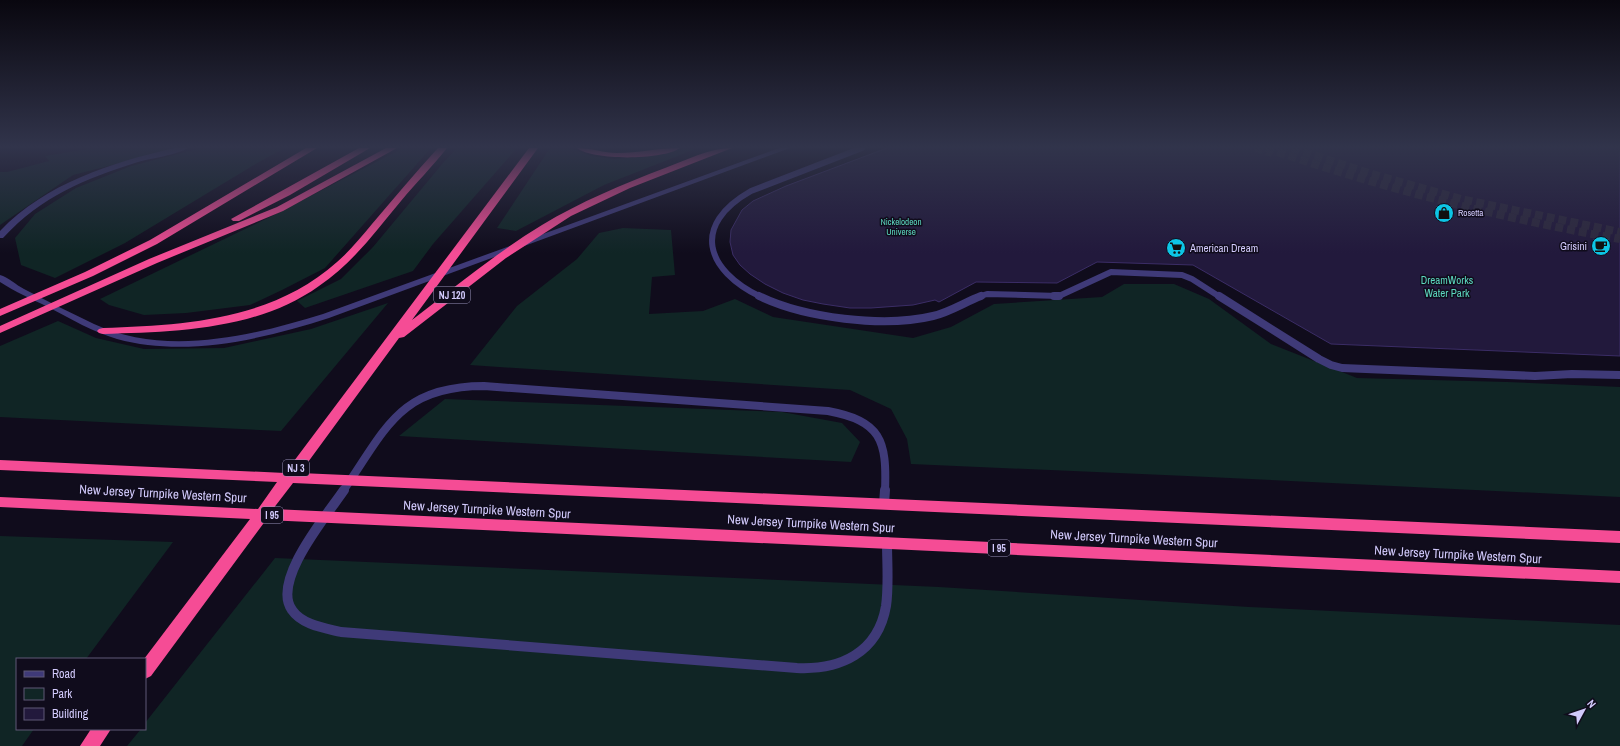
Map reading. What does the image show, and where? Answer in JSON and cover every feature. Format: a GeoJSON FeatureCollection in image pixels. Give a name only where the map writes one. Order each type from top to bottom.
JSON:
{"type":"FeatureCollection","features":[{"type":"Feature","properties":{"kind":"highway"},"geometry":{"type":"LineString","coordinates":[[0,312],[125,250],[240,183]]}},
{"type":"Feature","properties":{"kind":"highway"},"geometry":{"type":"LineString","coordinates":[[0,312],[64,286],[151,243],[254,183]]}},
{"type":"Feature","properties":{"kind":"highway"},"geometry":{"type":"LineString","coordinates":[[153,261],[305,183]]}},
{"type":"Feature","properties":{"kind":"highway"},"geometry":{"type":"LineString","coordinates":[[0,330],[153,261],[280,209],[329,183]]}},
{"type":"Feature","properties":{"kind":"highway"},"geometry":{"type":"LineString","coordinates":[[103,331],[155,330],[206,324],[250,314],[295,297],[320,282],[342,263],[412,183]]}},
{"type":"Feature","properties":{"kind":"highway","name":"NJ 3"},"geometry":{"type":"LineString","coordinates":[[146,670],[508,183]]}},
{"type":"Feature","properties":{"kind":"highway","name":"NJ 120"},"geometry":{"type":"LineString","coordinates":[[390,343],[514,247],[568,214],[637,183]]}},
{"type":"Feature","properties":{"kind":"highway","name":"New Jersey Turnpike Western Spur"},"geometry":{"type":"LineString","coordinates":[[0,465],[1620,538]]}},
{"type":"Feature","properties":{"kind":"highway","name":"New Jersey Turnpike Western Spur"},"geometry":{"type":"LineString","coordinates":[[0,502],[1620,577]]}},
{"type":"Feature","properties":{"kind":"highway"},"geometry":{"type":"LineString","coordinates":[[89,746],[101,730]]}},
{"type":"Feature","properties":{"kind":"street"},"geometry":{"type":"LineString","coordinates":[[0,236],[21,214],[41,201],[78,183]]}},
{"type":"Feature","properties":{"kind":"street"},"geometry":{"type":"LineString","coordinates":[[2,280],[91,326],[118,336],[146,341],[177,343],[208,341],[273,331],[340,311],[692,183]]}},
{"type":"Feature","properties":{"kind":"lane"},"geometry":{"type":"LineString","coordinates":[[768,183],[745,194],[729,205],[714,225],[711,240],[717,261],[730,277],[749,291],[764,299],[795,310],[840,318],[886,320],[916,319],[943,313],[978,296],[987,294],[1059,296],[1069,293],[1101,274],[1111,272],[1182,275],[1192,279],[1319,359],[1331,365],[1342,368],[1535,376],[1572,374],[1620,375]]}},
{"type":"Feature","properties":{"kind":"lane"},"geometry":{"type":"LineString","coordinates":[[884,504],[885,464],[882,446],[873,430],[862,420],[848,414],[828,411],[484,386],[451,388],[420,397],[405,407],[392,420],[298,559],[286,590],[290,608],[303,621],[314,626],[341,632],[788,667],[825,667],[839,664],[853,658],[864,650],[874,638],[881,625],[886,609],[888,594],[887,542]]}},
{"type":"Feature","properties":{"kind":"green space"},"geometry":{"type":"Polygon","coordinates":[[[0,183],[62,183],[0,225],[0,183]]]}},
{"type":"Feature","properties":{"kind":"green space"},"geometry":{"type":"Polygon","coordinates":[[[89,183],[225,183],[125,243],[55,278],[21,265],[15,238],[35,214],[76,188],[89,183]]]}},
{"type":"Feature","properties":{"kind":"green space"},"geometry":{"type":"Polygon","coordinates":[[[336,183],[400,183],[325,268],[250,305],[186,313],[144,315],[109,305],[100,299],[274,215],[336,183]]]}},
{"type":"Feature","properties":{"kind":"green space"},"geometry":{"type":"Polygon","coordinates":[[[426,183],[487,183],[433,244],[413,271],[305,308],[297,301],[341,279],[373,247],[426,183]]]}},
{"type":"Feature","properties":{"kind":"green space"},"geometry":{"type":"Polygon","coordinates":[[[527,183],[610,183],[516,231],[497,228],[527,183]]]}},
{"type":"Feature","properties":{"kind":"green space"},"geometry":{"type":"Polygon","coordinates":[[[623,228],[671,230],[675,275],[652,277],[649,314],[703,311],[735,299],[773,317],[913,338],[951,327],[994,304],[1102,297],[1124,284],[1174,284],[1209,299],[1271,344],[1357,378],[1620,387],[1620,497],[911,464],[907,439],[891,409],[850,390],[470,365],[517,306],[577,259],[599,233],[623,228]]]}},
{"type":"Feature","properties":{"kind":"green space"},"geometry":{"type":"Polygon","coordinates":[[[388,303],[281,431],[0,417],[0,346],[58,321],[96,338],[144,349],[224,348],[311,329],[388,303]]]}},
{"type":"Feature","properties":{"kind":"green space"},"geometry":{"type":"Polygon","coordinates":[[[445,399],[782,412],[842,423],[860,442],[851,462],[399,436],[445,399]]]}},
{"type":"Feature","properties":{"kind":"green space"},"geometry":{"type":"Polygon","coordinates":[[[0,536],[173,542],[87,658],[16,658],[16,730],[33,730],[22,746],[0,746],[0,536]]]}},
{"type":"Feature","properties":{"kind":"green space"},"geometry":{"type":"Polygon","coordinates":[[[275,558],[939,587],[1249,607],[1620,625],[1620,746],[127,746],[140,730],[146,730],[146,722],[275,558]]]}},
{"type":"Feature","properties":{"kind":"building","name":"American Dream"},"geometry":{"type":"Polygon","coordinates":[[[794,183],[1620,183],[1620,356],[1331,344],[1193,265],[1097,262],[1057,283],[976,282],[939,302],[935,300],[913,305],[850,308],[803,300],[783,293],[750,274],[740,265],[733,255],[730,242],[731,230],[742,210],[753,201],[794,183]]]}},
{"type":"Feature","properties":{"kind":"tunnel"},"geometry":{"type":"LineString","coordinates":[[1376,183],[1485,212],[1620,239]]}},
{"type":"Feature","properties":{"kind":"tunnel"},"geometry":{"type":"LineString","coordinates":[[1404,183],[1461,199],[1620,232]]}},
{"type":"Feature","properties":{"kind":"place","name":"Rosetta"},"geometry":{"type":"Point","coordinates":[1444,213]}},
{"type":"Feature","properties":{"kind":"place","name":"Grisini"},"geometry":{"type":"Point","coordinates":[1601,246]}},
{"type":"Feature","properties":{"kind":"place","name":"American Dream"},"geometry":{"type":"Point","coordinates":[1176,248]}},
{"type":"Feature","properties":{"kind":"park label","name":"Nickelodeon Universe"},"geometry":{"type":"Point","coordinates":[901,228]}},
{"type":"Feature","properties":{"kind":"park label","name":"DreamWorks Water Park"},"geometry":{"type":"Point","coordinates":[1447,286]}}]}
